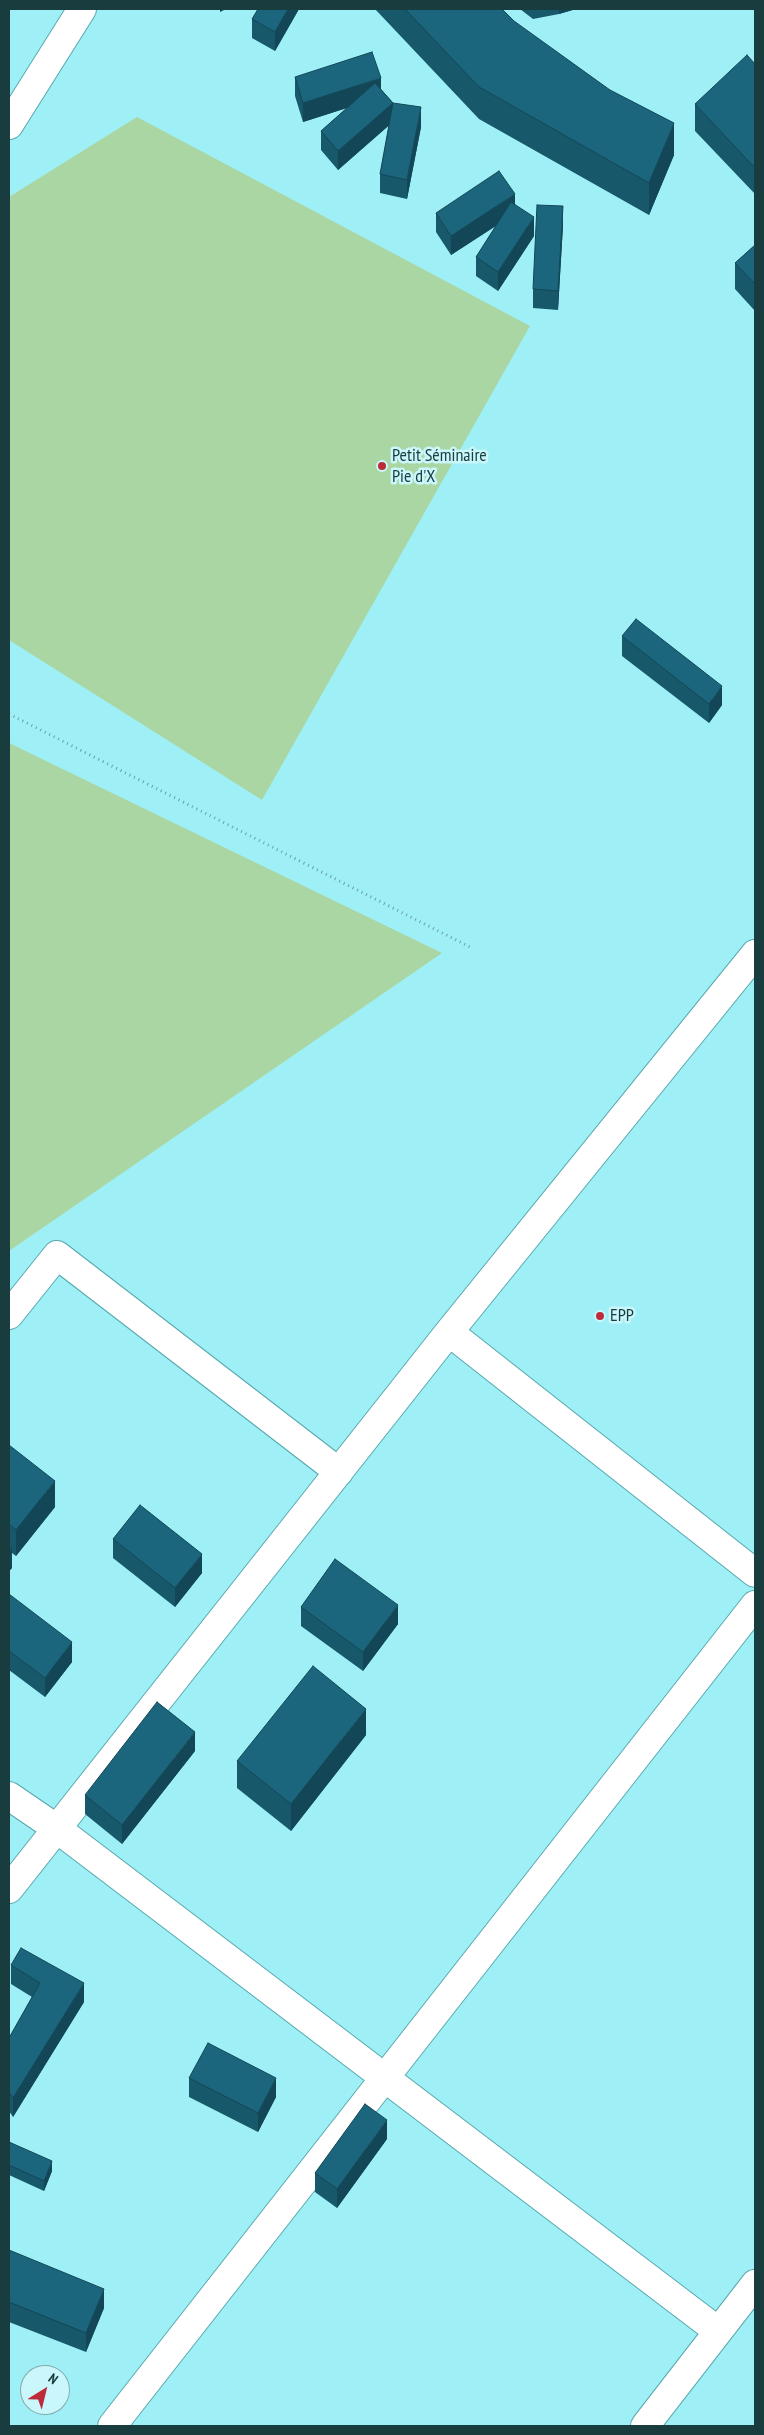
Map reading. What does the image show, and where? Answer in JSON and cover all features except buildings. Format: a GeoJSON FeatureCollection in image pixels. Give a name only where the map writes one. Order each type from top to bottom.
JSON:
{"type":"FeatureCollection","features":[{"type":"Feature","properties":{"kind":"street"},"geometry":{"type":"LineString","coordinates":[[9,125],[82,9]]}},
{"type":"Feature","properties":{"kind":"street"},"geometry":{"type":"LineString","coordinates":[[9,1889],[449,1332],[755,954]]}},
{"type":"Feature","properties":{"kind":"street"},"geometry":{"type":"LineString","coordinates":[[9,1315],[57,1255],[338,1472]]}},
{"type":"Feature","properties":{"kind":"street"},"geometry":{"type":"LineString","coordinates":[[449,1332],[755,1573]]}},
{"type":"Feature","properties":{"kind":"street"},"geometry":{"type":"LineString","coordinates":[[112,2426],[755,1605]]}},
{"type":"Feature","properties":{"kind":"street"},"geometry":{"type":"LineString","coordinates":[[9,1796],[56,1828],[718,2331]]}},
{"type":"Feature","properties":{"kind":"street"},"geometry":{"type":"LineString","coordinates":[[645,2426],[755,2284]]}},
{"type":"Feature","properties":{"kind":"path"},"geometry":{"type":"LineString","coordinates":[[9,714],[472,948]]}},
{"type":"Feature","properties":{"kind":"green space"},"geometry":{"type":"Polygon","coordinates":[[[137,117],[530,326],[262,800],[9,640],[9,197],[137,117]]]}},
{"type":"Feature","properties":{"kind":"green space"},"geometry":{"type":"Polygon","coordinates":[[[9,743],[442,953],[9,1251],[9,743]]]}},
{"type":"Feature","properties":{"kind":"place","name":"Petit Séminaire Pie d'X"},"geometry":{"type":"Point","coordinates":[382,466]}},
{"type":"Feature","properties":{"kind":"place","name":"EPP"},"geometry":{"type":"Point","coordinates":[600,1316]}}]}
